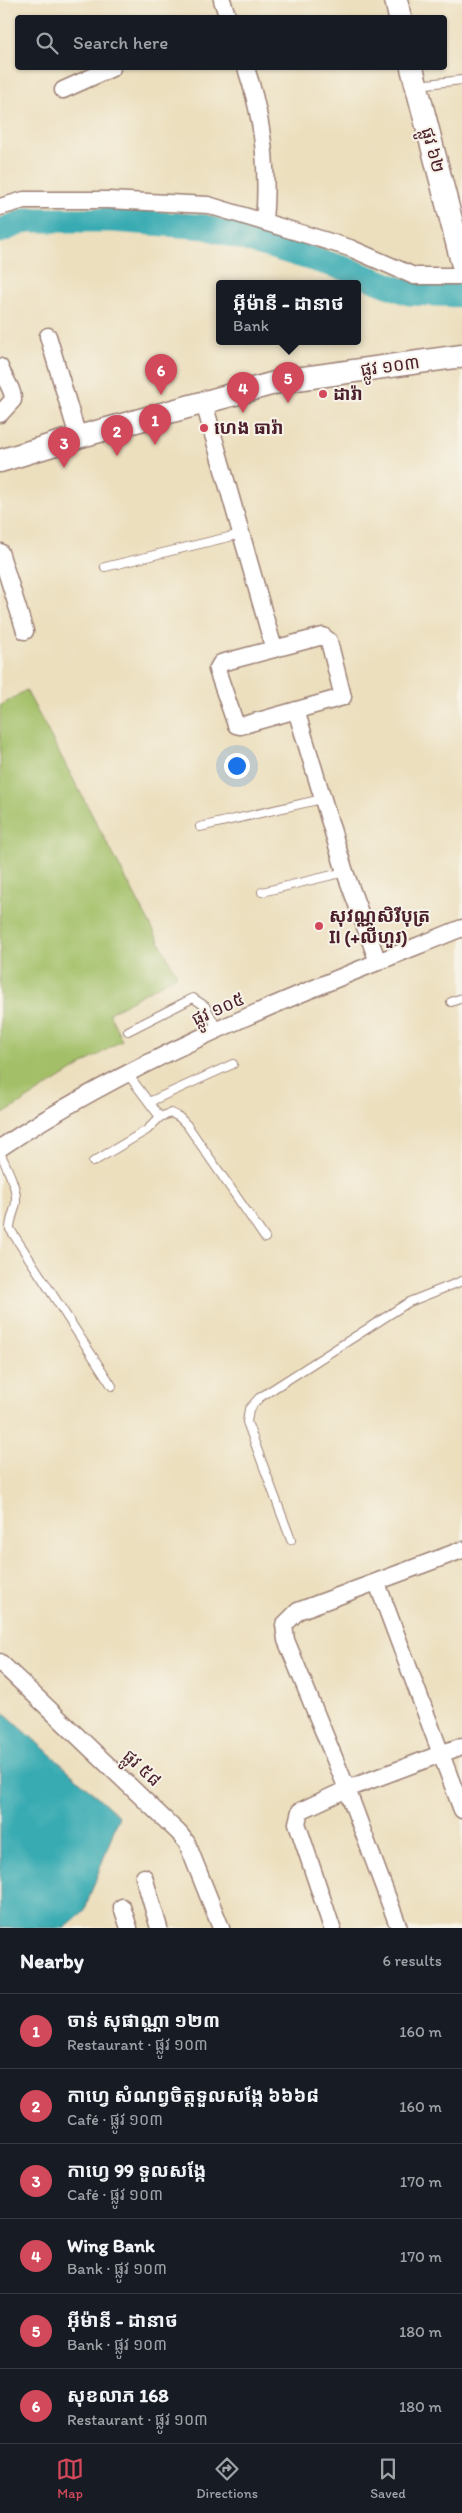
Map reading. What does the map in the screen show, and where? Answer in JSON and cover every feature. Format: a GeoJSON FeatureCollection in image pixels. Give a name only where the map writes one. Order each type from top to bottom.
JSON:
{"type":"FeatureCollection","features":[{"type":"Feature","properties":{"kind":"street"},"geometry":{"type":"LineString","coordinates":[[396,0],[399,15]]}},
{"type":"Feature","properties":{"kind":"street"},"geometry":{"type":"LineString","coordinates":[[64,90],[108,70]]}},
{"type":"Feature","properties":{"kind":"street"},"geometry":{"type":"LineString","coordinates":[[247,70],[258,102],[265,145],[268,186],[264,221]]}},
{"type":"Feature","properties":{"kind":"street","name":"ផ្លូវ ៦២"},"geometry":{"type":"LineString","coordinates":[[414,76],[461,252]]}},
{"type":"Feature","properties":{"kind":"street"},"geometry":{"type":"LineString","coordinates":[[0,207],[24,200],[108,200],[208,205],[350,248],[414,276],[462,276]]}},
{"type":"Feature","properties":{"kind":"street"},"geometry":{"type":"LineString","coordinates":[[48,336],[78,437]]}},
{"type":"Feature","properties":{"kind":"street","name":"ផ្លូវ ១០៣"},"geometry":{"type":"LineString","coordinates":[[0,461],[78,437],[282,381],[462,356]]}},
{"type":"Feature","properties":{"kind":"street"},"geometry":{"type":"LineString","coordinates":[[0,367],[4,380],[14,394],[13,400],[0,414]]}},
{"type":"Feature","properties":{"kind":"street"},"geometry":{"type":"LineString","coordinates":[[204,403],[274,649]]}},
{"type":"Feature","properties":{"kind":"street"},"geometry":{"type":"LineString","coordinates":[[0,552],[25,631]]}},
{"type":"Feature","properties":{"kind":"street"},"geometry":{"type":"LineString","coordinates":[[323,636],[329,641],[343,697],[240,726],[233,720],[217,666],[221,663],[274,649],[323,636]]}},
{"type":"Feature","properties":{"kind":"street"},"geometry":{"type":"LineString","coordinates":[[296,710],[345,872],[378,962]]}},
{"type":"Feature","properties":{"kind":"street","name":"ផ្លូវ ១០៥"},"geometry":{"type":"LineString","coordinates":[[0,1148],[127,1073],[218,1030],[462,928]]}},
{"type":"Feature","properties":{"kind":"street"},"geometry":{"type":"LineString","coordinates":[[399,1928],[347,1790],[286,1640],[284,1625],[298,1611],[462,1550]]}},
{"type":"Feature","properties":{"kind":"street"},"geometry":{"type":"LineString","coordinates":[[377,1582],[462,1810]]}},
{"type":"Feature","properties":{"kind":"street","name":"ផ្លូវ ៥៨"},"geometry":{"type":"LineString","coordinates":[[0,1662],[179,1833],[187,1843],[221,1928]]}},
{"type":"Feature","properties":{"kind":"street"},"geometry":{"type":"LineString","coordinates":[[332,1928],[296,1823],[300,1811],[347,1790],[462,1746]]}},
{"type":"Feature","properties":{"kind":"street"},"geometry":{"type":"LineString","coordinates":[[144,1877],[159,1928]]}},
{"type":"Feature","properties":{"kind":"street"},"geometry":{"type":"LineString","coordinates":[[122,1907],[129,1928]]}},
{"type":"Feature","properties":{"kind":"lane"},"geometry":{"type":"LineString","coordinates":[[414,76],[462,80]]}},
{"type":"Feature","properties":{"kind":"lane"},"geometry":{"type":"LineString","coordinates":[[105,567],[241,534]]}},
{"type":"Feature","properties":{"kind":"lane"},"geometry":{"type":"LineString","coordinates":[[200,828],[322,799]]}},
{"type":"Feature","properties":{"kind":"lane"},"geometry":{"type":"LineString","coordinates":[[262,892],[345,872]]}},
{"type":"Feature","properties":{"kind":"lane"},"geometry":{"type":"LineString","coordinates":[[128,1031],[193,998],[205,1006],[218,1030]]}},
{"type":"Feature","properties":{"kind":"lane"},"geometry":{"type":"LineString","coordinates":[[451,1002],[462,998]]}},
{"type":"Feature","properties":{"kind":"lane"},"geometry":{"type":"LineString","coordinates":[[149,1102],[233,1064]]}},
{"type":"Feature","properties":{"kind":"lane"},"geometry":{"type":"LineString","coordinates":[[127,1073],[160,1117]]}},
{"type":"Feature","properties":{"kind":"lane"},"geometry":{"type":"LineString","coordinates":[[93,1162],[148,1130],[160,1117],[171,1113],[179,1116],[265,1238]]}},
{"type":"Feature","properties":{"kind":"lane"},"geometry":{"type":"LineString","coordinates":[[0,1152],[15,1189],[16,1203],[10,1220],[10,1229],[112,1386]]}},
{"type":"Feature","properties":{"kind":"lane"},"geometry":{"type":"LineString","coordinates":[[292,1540],[247,1422],[249,1409],[259,1398],[409,1302],[462,1281]]}},
{"type":"Feature","properties":{"kind":"green space"},"geometry":{"type":"Polygon","coordinates":[[[26,690],[177,975],[109,1013],[122,1040],[0,1116],[0,706],[26,690]]]}},
{"type":"Feature","properties":{"kind":"water"},"geometry":{"type":"Polygon","coordinates":[[[0,1709],[119,1816],[84,1912],[65,1928],[0,1928],[0,1709]]]}},
{"type":"Feature","properties":{"kind":"waterway"},"geometry":{"type":"LineString","coordinates":[[0,231],[27,220],[111,220],[206,227],[343,268],[409,293],[462,295]]}},
{"type":"Feature","properties":{"kind":"place","name":"ដារ៉ា"},"geometry":{"type":"Point","coordinates":[323,394]}},
{"type":"Feature","properties":{"kind":"place","name":"សុខលាភ 168"},"geometry":{"type":"Point","coordinates":[161,395]}},
{"type":"Feature","properties":{"kind":"place","name":"អ៊ីម៉ានី - ដានាថ"},"geometry":{"type":"Point","coordinates":[288,403]}},
{"type":"Feature","properties":{"kind":"place","name":"Wing Bank"},"geometry":{"type":"Point","coordinates":[243,413]}},
{"type":"Feature","properties":{"kind":"place","name":"ហេង ធារ៉ា"},"geometry":{"type":"Point","coordinates":[204,428]}},
{"type":"Feature","properties":{"kind":"place","name":"ចាន់ សុផាណ្ណា ១២៣"},"geometry":{"type":"Point","coordinates":[155,445]}},
{"type":"Feature","properties":{"kind":"place","name":"កាហ្វេ សំណព្វចិត្តទួលសង្កែ ៦៦៦៨"},"geometry":{"type":"Point","coordinates":[117,456]}},
{"type":"Feature","properties":{"kind":"place","name":"កាហ្វេ 99 ទួលសង្កែ"},"geometry":{"type":"Point","coordinates":[64,468]}},
{"type":"Feature","properties":{"kind":"place","name":"សុវណ្ណសិរីបុត្រ II (+លីហួរ)"},"geometry":{"type":"Point","coordinates":[319,926]}}]}
